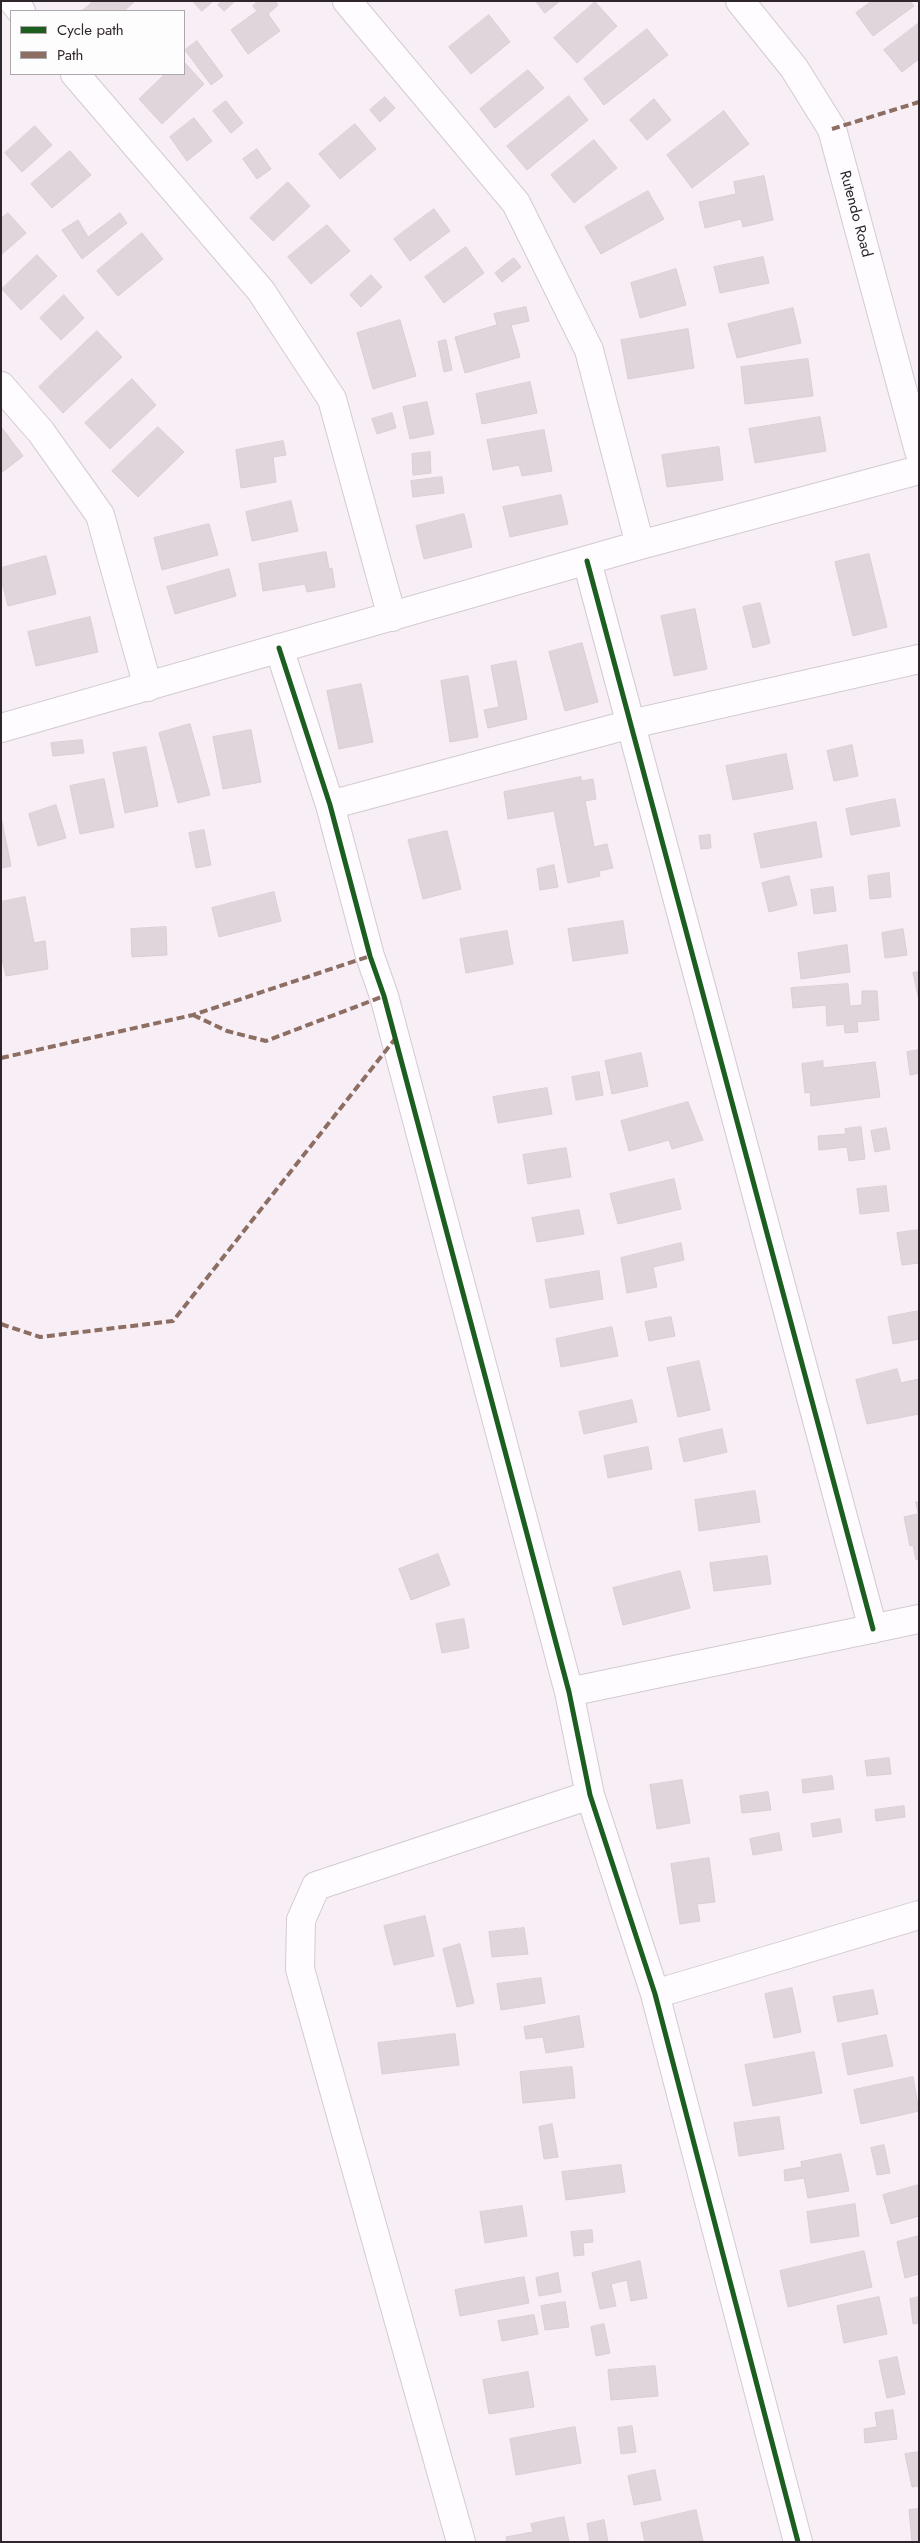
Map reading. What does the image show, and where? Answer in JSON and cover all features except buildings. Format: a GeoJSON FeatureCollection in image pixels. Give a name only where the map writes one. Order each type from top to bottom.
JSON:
{"type":"FeatureCollection","features":[{"type":"Feature","properties":{"kind":"street"},"geometry":{"type":"LineString","coordinates":[[347,1],[516,203],[590,350],[640,545]]}},
{"type":"Feature","properties":{"kind":"street","name":"Rutendo Road"},"geometry":{"type":"LineString","coordinates":[[740,1],[794,68],[832,129],[919,451]]}},
{"type":"Feature","properties":{"kind":"street"},"geometry":{"type":"LineString","coordinates":[[76,75],[261,292],[332,399],[392,617]]}},
{"type":"Feature","properties":{"kind":"street"},"geometry":{"type":"LineString","coordinates":[[1,386],[41,432],[100,515],[148,687]]}},
{"type":"Feature","properties":{"kind":"street"},"geometry":{"type":"LineString","coordinates":[[1,728],[640,545],[919,470]]}},
{"type":"Feature","properties":{"kind":"street"},"geometry":{"type":"LineString","coordinates":[[587,561],[873,1629]]}},
{"type":"Feature","properties":{"kind":"street"},"geometry":{"type":"LineString","coordinates":[[279,648],[330,805],[370,956],[391,1022],[569,1692],[590,1795],[655,1994],[798,2542]]}},
{"type":"Feature","properties":{"kind":"street"},"geometry":{"type":"LineString","coordinates":[[330,805],[630,724],[919,659]]}},
{"type":"Feature","properties":{"kind":"street"},"geometry":{"type":"LineString","coordinates":[[569,1692],[919,1618]]}},
{"type":"Feature","properties":{"kind":"street"},"geometry":{"type":"LineString","coordinates":[[461,2542],[300,1969],[301,1920],[316,1886],[590,1795]]}},
{"type":"Feature","properties":{"kind":"street"},"geometry":{"type":"LineString","coordinates":[[655,1994],[919,1915]]}},
{"type":"Feature","properties":{"kind":"marked path"},"geometry":{"type":"LineString","coordinates":[[832,129],[919,102]]}},
{"type":"Feature","properties":{"kind":"marked path"},"geometry":{"type":"LineString","coordinates":[[1,1058],[193,1015],[370,956]]}},
{"type":"Feature","properties":{"kind":"marked path"},"geometry":{"type":"LineString","coordinates":[[193,1015],[227,1031],[266,1041],[384,996]]}},
{"type":"Feature","properties":{"kind":"marked path"},"geometry":{"type":"LineString","coordinates":[[1,1324],[40,1337],[173,1321],[395,1039]]}},
{"type":"Feature","properties":{"kind":"cycle path"},"geometry":{"type":"LineString","coordinates":[[587,561],[873,1629]]}},
{"type":"Feature","properties":{"kind":"cycle path"},"geometry":{"type":"LineString","coordinates":[[279,648],[330,805],[370,956],[384,996],[569,1692],[590,1795],[655,1994],[798,2542]]}}]}
